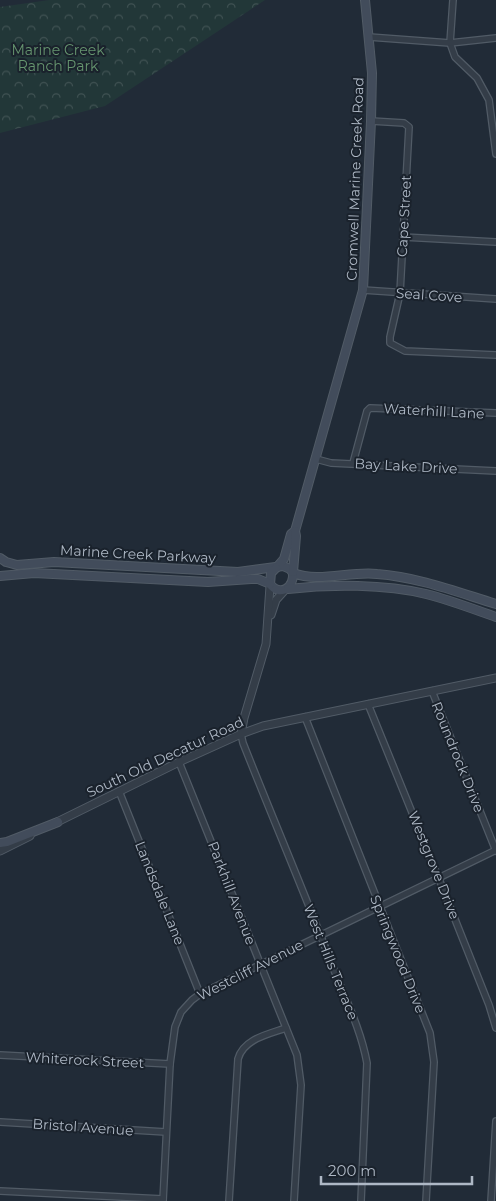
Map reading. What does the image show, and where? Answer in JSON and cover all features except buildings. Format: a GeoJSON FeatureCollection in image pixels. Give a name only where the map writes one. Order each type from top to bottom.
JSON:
{"type":"FeatureCollection","features":[{"type":"Feature","properties":{"kind":"main road","name":"Cromwell Marine Creek Road"},"geometry":{"type":"LineString","coordinates":[[293,573],[295,530],[363,290],[372,73],[365,0]]}},
{"type":"Feature","properties":{"kind":"main road","name":"Cromwell Marine Creek Road"},"geometry":{"type":"LineString","coordinates":[[277,567],[284,559],[291,534],[295,530]]}},
{"type":"Feature","properties":{"kind":"main road","name":"Marine Creek Parkway"},"geometry":{"type":"LineString","coordinates":[[0,560],[11,564],[23,565],[54,562],[238,572],[277,567]]}},
{"type":"Feature","properties":{"kind":"main road"},"geometry":{"type":"LineString","coordinates":[[0,560],[0,570]]}},
{"type":"Feature","properties":{"kind":"main road"},"geometry":{"type":"LineString","coordinates":[[496,604],[401,576],[373,573],[342,574],[313,578],[293,573],[286,567],[277,567],[271,573],[270,585],[276,590],[318,586],[397,589],[427,594],[496,617]]}},
{"type":"Feature","properties":{"kind":"main road","name":"Marine Creek Parkway"},"geometry":{"type":"LineString","coordinates":[[0,576],[34,573],[208,582],[258,579],[270,585]]}},
{"type":"Feature","properties":{"kind":"main road"},"geometry":{"type":"LineString","coordinates":[[286,590],[293,581],[293,573]]}},
{"type":"Feature","properties":{"kind":"main road"},"geometry":{"type":"LineString","coordinates":[[427,594],[431,584]]}},
{"type":"Feature","properties":{"kind":"main road"},"geometry":{"type":"LineString","coordinates":[[0,843],[58,822]]}},
{"type":"Feature","properties":{"kind":"street"},"geometry":{"type":"LineString","coordinates":[[453,0],[450,43],[455,57],[477,78],[489,100],[496,154]]}},
{"type":"Feature","properties":{"kind":"street"},"geometry":{"type":"LineString","coordinates":[[369,37],[450,43],[496,38]]}},
{"type":"Feature","properties":{"kind":"street"},"geometry":{"type":"LineString","coordinates":[[489,100],[496,98]]}},
{"type":"Feature","properties":{"kind":"street","name":"Cape Street"},"geometry":{"type":"LineString","coordinates":[[371,122],[404,123],[408,128],[400,293],[390,343],[405,351],[496,355]]}},
{"type":"Feature","properties":{"kind":"street"},"geometry":{"type":"LineString","coordinates":[[403,237],[496,242]]}},
{"type":"Feature","properties":{"kind":"street","name":"Seal Cove"},"geometry":{"type":"LineString","coordinates":[[363,290],[496,299]]}},
{"type":"Feature","properties":{"kind":"street","name":"Waterhill Lane"},"geometry":{"type":"LineString","coordinates":[[354,463],[367,411],[370,408],[496,413]]}},
{"type":"Feature","properties":{"kind":"street","name":"Bay Lake Drive"},"geometry":{"type":"LineString","coordinates":[[316,458],[331,463],[496,471]]}},
{"type":"Feature","properties":{"kind":"street"},"geometry":{"type":"LineString","coordinates":[[241,734],[266,644],[270,585]]}},
{"type":"Feature","properties":{"kind":"street"},"geometry":{"type":"LineString","coordinates":[[269,618],[276,600],[286,590]]}},
{"type":"Feature","properties":{"kind":"street","name":"South Old Decatur Road"},"geometry":{"type":"LineString","coordinates":[[0,851],[179,762],[263,726],[496,678]]}},
{"type":"Feature","properties":{"kind":"street","name":"Roundrock Drive"},"geometry":{"type":"LineString","coordinates":[[432,691],[496,851]]}},
{"type":"Feature","properties":{"kind":"street","name":"Westgrove Drive"},"geometry":{"type":"LineString","coordinates":[[368,704],[489,1005],[496,1028]]}},
{"type":"Feature","properties":{"kind":"street","name":"Springwood Drive"},"geometry":{"type":"LineString","coordinates":[[305,717],[430,1033],[434,1062],[426,1201]]}},
{"type":"Feature","properties":{"kind":"street","name":"West Hills Terrace"},"geometry":{"type":"LineString","coordinates":[[241,734],[359,1032],[367,1063],[361,1201]]}},
{"type":"Feature","properties":{"kind":"street","name":"Parkhill Avenue"},"geometry":{"type":"LineString","coordinates":[[179,762],[297,1055],[302,1078],[294,1201]]}},
{"type":"Feature","properties":{"kind":"street","name":"Landsdale Lane"},"geometry":{"type":"LineString","coordinates":[[119,791],[200,994]]}},
{"type":"Feature","properties":{"kind":"street","name":"Westcliff Avenue"},"geometry":{"type":"LineString","coordinates":[[163,1200],[170,1064],[174,1027],[181,1012],[192,1000],[200,994],[321,934],[496,851]]}},
{"type":"Feature","properties":{"kind":"street"},"geometry":{"type":"LineString","coordinates":[[229,1201],[240,1052],[255,1040],[286,1028]]}},
{"type":"Feature","properties":{"kind":"street","name":"Whiterock Street"},"geometry":{"type":"LineString","coordinates":[[0,1055],[170,1064]]}},
{"type":"Feature","properties":{"kind":"street"},"geometry":{"type":"LineString","coordinates":[[491,1201],[496,1121]]}},
{"type":"Feature","properties":{"kind":"street","name":"Bristol Avenue"},"geometry":{"type":"LineString","coordinates":[[0,1122],[166,1132]]}},
{"type":"Feature","properties":{"kind":"street"},"geometry":{"type":"LineString","coordinates":[[0,1191],[163,1200]]}},
{"type":"Feature","properties":{"kind":"green space","name":"Marine Creek Ranch Park"},"geometry":{"type":"Polygon","coordinates":[[[49,0],[265,0],[105,106],[0,133],[0,7],[49,0]]]}}]}
